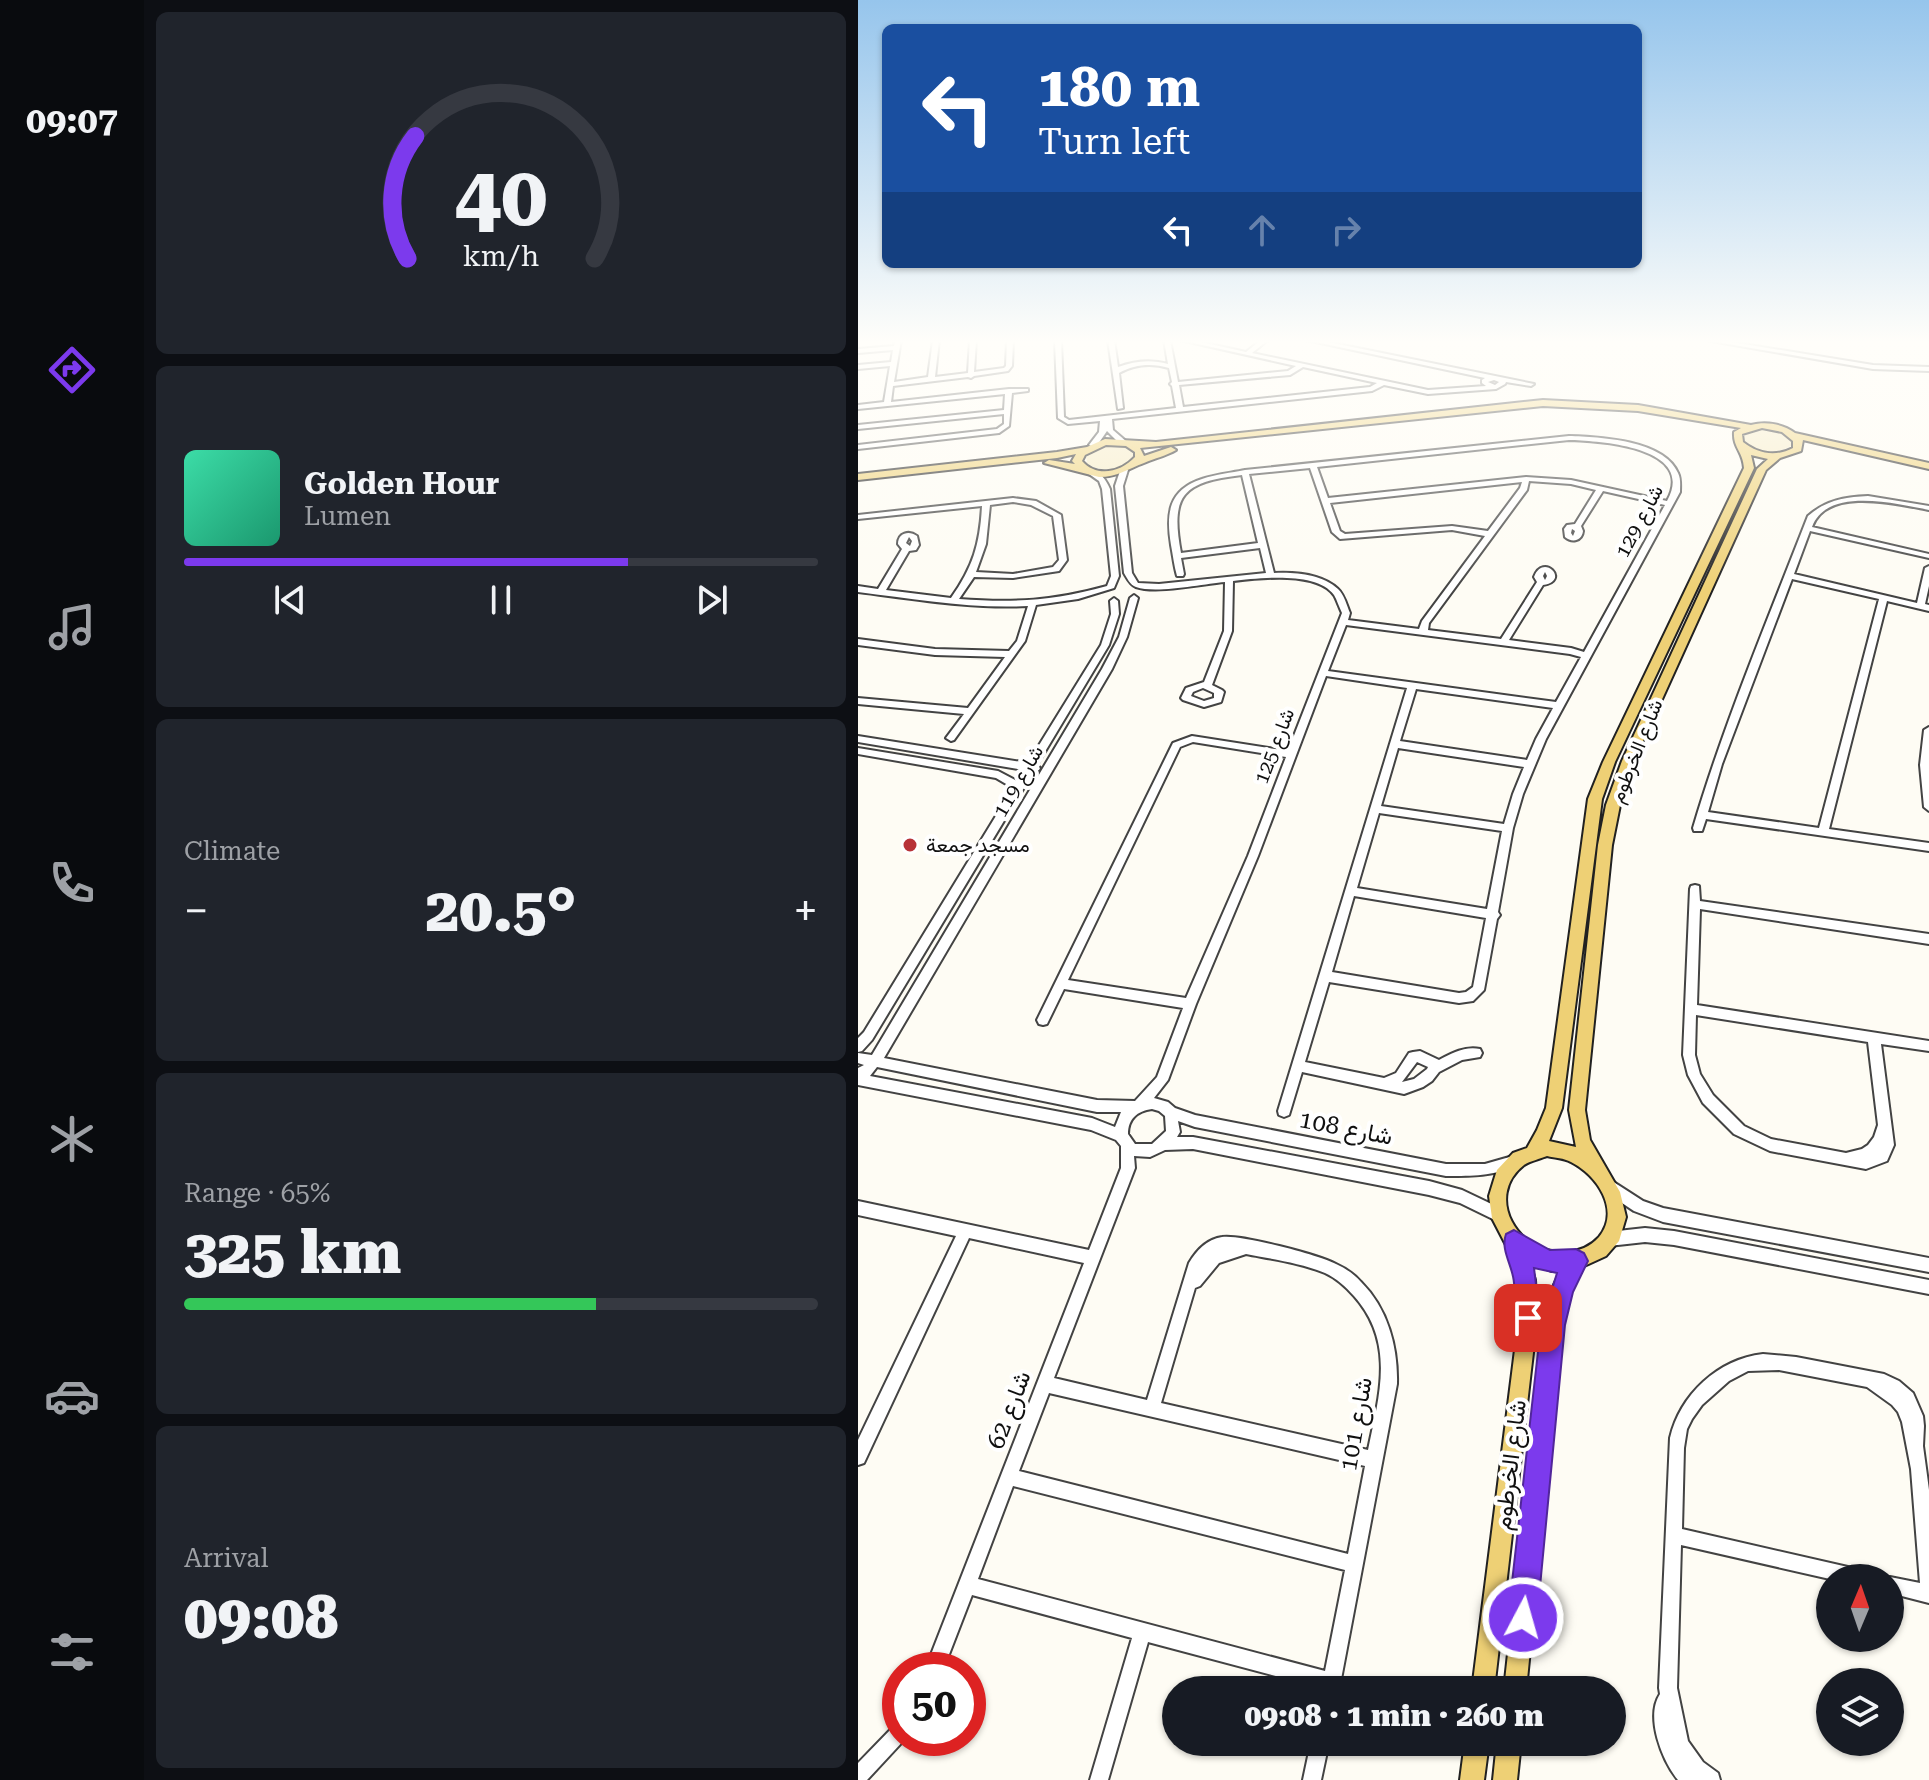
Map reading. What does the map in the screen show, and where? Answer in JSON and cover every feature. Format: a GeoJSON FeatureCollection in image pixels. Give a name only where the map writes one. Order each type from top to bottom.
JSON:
{"type":"FeatureCollection","features":[{"type":"Feature","properties":{"kind":"main road"},"geometry":{"type":"LineString","coordinates":[[858,477],[1051,456],[1089,447],[1347,423]]}},
{"type":"Feature","properties":{"kind":"main road"},"geometry":{"type":"LineString","coordinates":[[858,484],[1046,463],[1092,472],[1124,470],[1137,462],[1180,449],[1422,423]]}},
{"type":"Feature","properties":{"kind":"main road"},"geometry":{"type":"LineString","coordinates":[[1690,423],[1701,425],[1761,455],[1833,453],[1929,473]]}},
{"type":"Feature","properties":{"kind":"main road"},"geometry":{"type":"LineString","coordinates":[[1725,423],[1778,427],[1796,436],[1929,466]]}},
{"type":"Feature","properties":{"kind":"main road"},"geometry":{"type":"LineString","coordinates":[[1739,443],[1738,432],[1748,427]]}},
{"type":"Feature","properties":{"kind":"main road"},"geometry":{"type":"LineString","coordinates":[[1795,452],[1799,446],[1796,436]]}},
{"type":"Feature","properties":{"kind":"main road","name":"شارع الخرطوم"},"geometry":{"type":"LineString","coordinates":[[1534,1150],[1554,1108],[1595,799],[1609,762],[1749,468],[1748,457],[1739,443]]}},
{"type":"Feature","properties":{"kind":"main road"},"geometry":{"type":"LineString","coordinates":[[1128,444],[1139,451],[1137,462]]}},
{"type":"Feature","properties":{"kind":"main road"},"geometry":{"type":"LineString","coordinates":[[1082,468],[1077,461],[1089,447]]}},
{"type":"Feature","properties":{"kind":"main road","name":"شارع الخرطوم"},"geometry":{"type":"LineString","coordinates":[[1596,1166],[1582,1142],[1577,1110],[1605,845],[1613,805],[1635,747],[1762,469],[1777,456]]}},
{"type":"Feature","properties":{"kind":"main road"},"geometry":{"type":"LineString","coordinates":[[1547,1148],[1573,1152],[1596,1166],[1612,1188],[1616,1214],[1608,1239],[1589,1256],[1576,1261],[1550,1261],[1537,1257],[1514,1242],[1499,1215],[1499,1185],[1513,1162],[1534,1150],[1547,1148]]}},
{"type":"Feature","properties":{"kind":"main road","name":"شارع الخرطوم"},"geometry":{"type":"LineString","coordinates":[[1485,1676],[1528,1318],[1526,1280],[1514,1242]]}},
{"type":"Feature","properties":{"kind":"main road","name":"شارع الخرطوم"},"geometry":{"type":"LineString","coordinates":[[1516,1676],[1553,1325],[1561,1289],[1576,1261]]}},
{"type":"Feature","properties":{"kind":"main road"},"geometry":{"type":"LineString","coordinates":[[1472,1780],[1475,1756]]}},
{"type":"Feature","properties":{"kind":"main road"},"geometry":{"type":"LineString","coordinates":[[1505,1780],[1508,1756]]}},
{"type":"Feature","properties":{"kind":"street"},"geometry":{"type":"LineString","coordinates":[[858,427],[897,423]]}},
{"type":"Feature","properties":{"kind":"street"},"geometry":{"type":"LineString","coordinates":[[858,447],[993,432],[1006,427],[1007,423]]}},
{"type":"Feature","properties":{"kind":"street"},"geometry":{"type":"LineString","coordinates":[[1089,447],[1101,435],[1106,423]]}},
{"type":"Feature","properties":{"kind":"street"},"geometry":{"type":"LineString","coordinates":[[1107,423],[1114,436],[1128,444]]}},
{"type":"Feature","properties":{"kind":"street","name":"شارع 129"},"geometry":{"type":"LineString","coordinates":[[1180,574],[1171,517],[1177,498],[1205,480],[1245,472],[1536,439],[1604,439],[1640,447],[1665,462],[1677,482],[1669,504],[1530,764],[1508,828],[1480,987],[1469,997],[1325,976]]}},
{"type":"Feature","properties":{"kind":"street"},"geometry":{"type":"LineString","coordinates":[[1313,465],[1336,532],[1346,538],[1452,528],[1490,534]]}},
{"type":"Feature","properties":{"kind":"street"},"geometry":{"type":"LineString","coordinates":[[1124,470],[1119,486],[1128,573],[1136,590]]}},
{"type":"Feature","properties":{"kind":"street","name":"شارع 119"},"geometry":{"type":"LineString","coordinates":[[858,1047],[868,1036],[1105,645],[1115,614],[1111,593],[1115,576],[1106,489],[1102,480],[1092,472]]}},
{"type":"Feature","properties":{"kind":"street"},"geometry":{"type":"LineString","coordinates":[[1245,472],[1270,574]]}},
{"type":"Feature","properties":{"kind":"street"},"geometry":{"type":"LineString","coordinates":[[1325,501],[1526,479],[1559,480],[1669,504]]}},
{"type":"Feature","properties":{"kind":"street"},"geometry":{"type":"LineString","coordinates":[[1423,632],[1425,623],[1524,488],[1526,479]]}},
{"type":"Feature","properties":{"kind":"street"},"geometry":{"type":"LineString","coordinates":[[1577,526],[1601,488]]}},
{"type":"Feature","properties":{"kind":"street"},"geometry":{"type":"LineString","coordinates":[[1698,828],[1717,764],[1812,516],[1823,508],[1863,499],[1929,508]]}},
{"type":"Feature","properties":{"kind":"street"},"geometry":{"type":"LineString","coordinates":[[858,517],[986,502],[1023,501],[1059,518],[1062,554],[1058,568],[1037,574],[972,574]]}},
{"type":"Feature","properties":{"kind":"street"},"geometry":{"type":"LineString","coordinates":[[953,601],[972,574],[984,545],[986,502]]}},
{"type":"Feature","properties":{"kind":"street"},"geometry":{"type":"LineString","coordinates":[[1807,528],[1929,556]]}},
{"type":"Feature","properties":{"kind":"street"},"geometry":{"type":"LineString","coordinates":[[1177,556],[1263,545]]}},
{"type":"Feature","properties":{"kind":"street"},"geometry":{"type":"LineString","coordinates":[[881,592],[907,548]]}},
{"type":"Feature","properties":{"kind":"street"},"geometry":{"type":"LineString","coordinates":[[1790,576],[1925,607],[1929,568]]}},
{"type":"Feature","properties":{"kind":"street"},"geometry":{"type":"LineString","coordinates":[[858,589],[991,604],[1033,602],[1270,574],[1302,575],[1327,584],[1344,604],[1343,622],[1571,651],[1586,656]]}},
{"type":"Feature","properties":{"kind":"street"},"geometry":{"type":"LineString","coordinates":[[1207,685],[1228,631],[1229,579]]}},
{"type":"Feature","properties":{"kind":"street"},"geometry":{"type":"LineString","coordinates":[[1111,593],[1124,581],[1136,590]]}},
{"type":"Feature","properties":{"kind":"street"},"geometry":{"type":"LineString","coordinates":[[1503,643],[1541,582]]}},
{"type":"Feature","properties":{"kind":"street","name":"شارع 119"},"geometry":{"type":"LineString","coordinates":[[875,1061],[1118,648],[1136,590]]}},
{"type":"Feature","properties":{"kind":"street"},"geometry":{"type":"LineString","coordinates":[[1823,832],[1884,598]]}},
{"type":"Feature","properties":{"kind":"street"},"geometry":{"type":"LineString","coordinates":[[951,738],[1027,628],[1033,602]]}},
{"type":"Feature","properties":{"kind":"street","name":"شارع 125"},"geometry":{"type":"LineString","coordinates":[[1138,1106],[1162,1080],[1343,622]]}},
{"type":"Feature","properties":{"kind":"street"},"geometry":{"type":"LineString","coordinates":[[858,642],[952,654],[1011,654]]}},
{"type":"Feature","properties":{"kind":"street"},"geometry":{"type":"LineString","coordinates":[[1324,673],[1560,706]]}},
{"type":"Feature","properties":{"kind":"street"},"geometry":{"type":"LineString","coordinates":[[1284,1111],[1412,686]]}},
{"type":"Feature","properties":{"kind":"street"},"geometry":{"type":"LineString","coordinates":[[858,701],[970,711]]}},
{"type":"Feature","properties":{"kind":"street"},"geometry":{"type":"LineString","coordinates":[[1929,730],[1929,807]]}},
{"type":"Feature","properties":{"kind":"street"},"geometry":{"type":"LineString","coordinates":[[858,739],[1031,767],[1037,774],[1029,798]]}},
{"type":"Feature","properties":{"kind":"street"},"geometry":{"type":"LineString","coordinates":[[1043,1020],[1170,758],[1183,744],[1205,742],[1292,755]]}},
{"type":"Feature","properties":{"kind":"street"},"geometry":{"type":"LineString","coordinates":[[1395,744],[1530,764]]}},
{"type":"Feature","properties":{"kind":"street"},"geometry":{"type":"LineString","coordinates":[[858,750],[891,753],[898,746]]}},
{"type":"Feature","properties":{"kind":"street"},"geometry":{"type":"LineString","coordinates":[[858,750],[998,775],[1018,786]]}},
{"type":"Feature","properties":{"kind":"street"},"geometry":{"type":"LineString","coordinates":[[1375,809],[1508,828]]}},
{"type":"Feature","properties":{"kind":"street"},"geometry":{"type":"LineString","coordinates":[[1701,815],[1929,847]]}},
{"type":"Feature","properties":{"kind":"street"},"geometry":{"type":"LineString","coordinates":[[1695,889],[1690,1061],[1698,1084],[1732,1124],[1754,1139],[1860,1163],[1877,1160],[1884,1154],[1887,1145],[1874,1037]]}},
{"type":"Feature","properties":{"kind":"street"},"geometry":{"type":"LineString","coordinates":[[1350,891],[1494,915]]}},
{"type":"Feature","properties":{"kind":"street"},"geometry":{"type":"LineString","coordinates":[[1694,904],[1929,939]]}},
{"type":"Feature","properties":{"kind":"street"},"geometry":{"type":"LineString","coordinates":[[943,912],[931,943],[935,947],[944,942]]}},
{"type":"Feature","properties":{"kind":"street"},"geometry":{"type":"LineString","coordinates":[[1060,984],[1190,1004]]}},
{"type":"Feature","properties":{"kind":"street"},"geometry":{"type":"LineString","coordinates":[[1691,1009],[1929,1046]]}},
{"type":"Feature","properties":{"kind":"street"},"geometry":{"type":"LineString","coordinates":[[1298,1066],[1400,1087],[1413,1086],[1436,1067],[1460,1055],[1476,1053]]}},
{"type":"Feature","properties":{"kind":"street"},"geometry":{"type":"LineString","coordinates":[[1387,1083],[1400,1077],[1413,1057],[1434,1061],[1436,1067]]}},
{"type":"Feature","properties":{"kind":"street"},"geometry":{"type":"LineString","coordinates":[[858,1058],[1097,1106],[1158,1104],[1169,1111]]}},
{"type":"Feature","properties":{"kind":"street"},"geometry":{"type":"LineString","coordinates":[[858,1076],[870,1069],[875,1061]]}},
{"type":"Feature","properties":{"kind":"street"},"geometry":{"type":"LineString","coordinates":[[858,1076],[1092,1124],[1137,1151],[1159,1147]]}},
{"type":"Feature","properties":{"kind":"street"},"geometry":{"type":"LineString","coordinates":[[1128,1168],[1159,1147],[1173,1132],[1162,1080]]}},
{"type":"Feature","properties":{"kind":"street"},"geometry":{"type":"LineString","coordinates":[[1124,1141],[1124,1117],[1138,1106]]}},
{"type":"Feature","properties":{"kind":"street","name":"شارع 108"},"geometry":{"type":"LineString","coordinates":[[1169,1111],[1195,1121],[1446,1170],[1485,1170],[1513,1162]]}},
{"type":"Feature","properties":{"kind":"street","name":"شارع 62"},"geometry":{"type":"LineString","coordinates":[[941,1652],[1128,1168],[1124,1141]]}},
{"type":"Feature","properties":{"kind":"street","name":"شارع 108"},"geometry":{"type":"LineString","coordinates":[[1159,1147],[1193,1143],[1429,1188],[1475,1202],[1499,1215]]}},
{"type":"Feature","properties":{"kind":"street"},"geometry":{"type":"LineString","coordinates":[[1612,1188],[1639,1206],[1663,1215],[1929,1265]]}},
{"type":"Feature","properties":{"kind":"street"},"geometry":{"type":"LineString","coordinates":[[858,1208],[1094,1258]]}},
{"type":"Feature","properties":{"kind":"street"},"geometry":{"type":"LineString","coordinates":[[858,1457],[965,1231]]}},
{"type":"Feature","properties":{"kind":"street"},"geometry":{"type":"LineString","coordinates":[[1608,1239],[1645,1235],[1674,1238],[1929,1287]]}},
{"type":"Feature","properties":{"kind":"street","name":"شارع 101"},"geometry":{"type":"LineString","coordinates":[[1152,1408],[1188,1291],[1203,1268],[1215,1257],[1229,1251],[1249,1249],[1333,1270],[1357,1288],[1372,1308],[1385,1339],[1390,1372],[1333,1676]]}},
{"type":"Feature","properties":{"kind":"street"},"geometry":{"type":"LineString","coordinates":[[1691,1780],[1674,1762],[1665,1734],[1664,1714],[1668,1688],[1676,1448],[1679,1427],[1692,1402],[1722,1376],[1748,1363],[1770,1362],[1867,1381],[1886,1390],[1902,1406],[1915,1446],[1929,1594],[1904,1588]]}},
{"type":"Feature","properties":{"kind":"street"},"geometry":{"type":"LineString","coordinates":[[1045,1384],[1375,1460]]}},
{"type":"Feature","properties":{"kind":"street"},"geometry":{"type":"LineString","coordinates":[[1009,1477],[1354,1564]]}},
{"type":"Feature","properties":{"kind":"street"},"geometry":{"type":"LineString","coordinates":[[1673,1535],[1816,1568]]}},
{"type":"Feature","properties":{"kind":"street"},"geometry":{"type":"LineString","coordinates":[[967,1585],[1296,1676]]}},
{"type":"Feature","properties":{"kind":"street"},"geometry":{"type":"LineString","coordinates":[[1099,1780],[1142,1632]]}},
{"type":"Feature","properties":{"kind":"street"},"geometry":{"type":"LineString","coordinates":[[1668,1688],[1680,1745],[1696,1769],[1711,1780]]}},
{"type":"Feature","properties":{"kind":"street"},"geometry":{"type":"LineString","coordinates":[[858,1776],[882,1751]]}},
{"type":"Feature","properties":{"kind":"street"},"geometry":{"type":"LineString","coordinates":[[1312,1780],[1317,1756]]}},
{"type":"Feature","properties":{"kind":"sand"},"geometry":{"type":"Polygon","coordinates":[[[1756,427],[1781,430],[1792,440],[1791,446],[1779,451],[1766,451],[1742,442],[1741,434],[1756,427]]]}},
{"type":"Feature","properties":{"kind":"sand"},"geometry":{"type":"Polygon","coordinates":[[[1106,445],[1123,446],[1134,452],[1134,456],[1124,465],[1112,469],[1087,464],[1086,455],[1106,445]]]}},
{"type":"Feature","properties":{"kind":"place","name":"مسجد جمعة"},"geometry":{"type":"Point","coordinates":[910,845]}},
{"type":"Feature","properties":{"kind":"route"},"geometry":{"type":"LineString","coordinates":[[1523,1618],[1553,1325],[1561,1289],[1576,1261],[1550,1261],[1525,1251],[1514,1242],[1526,1280],[1528,1318]]}}]}
